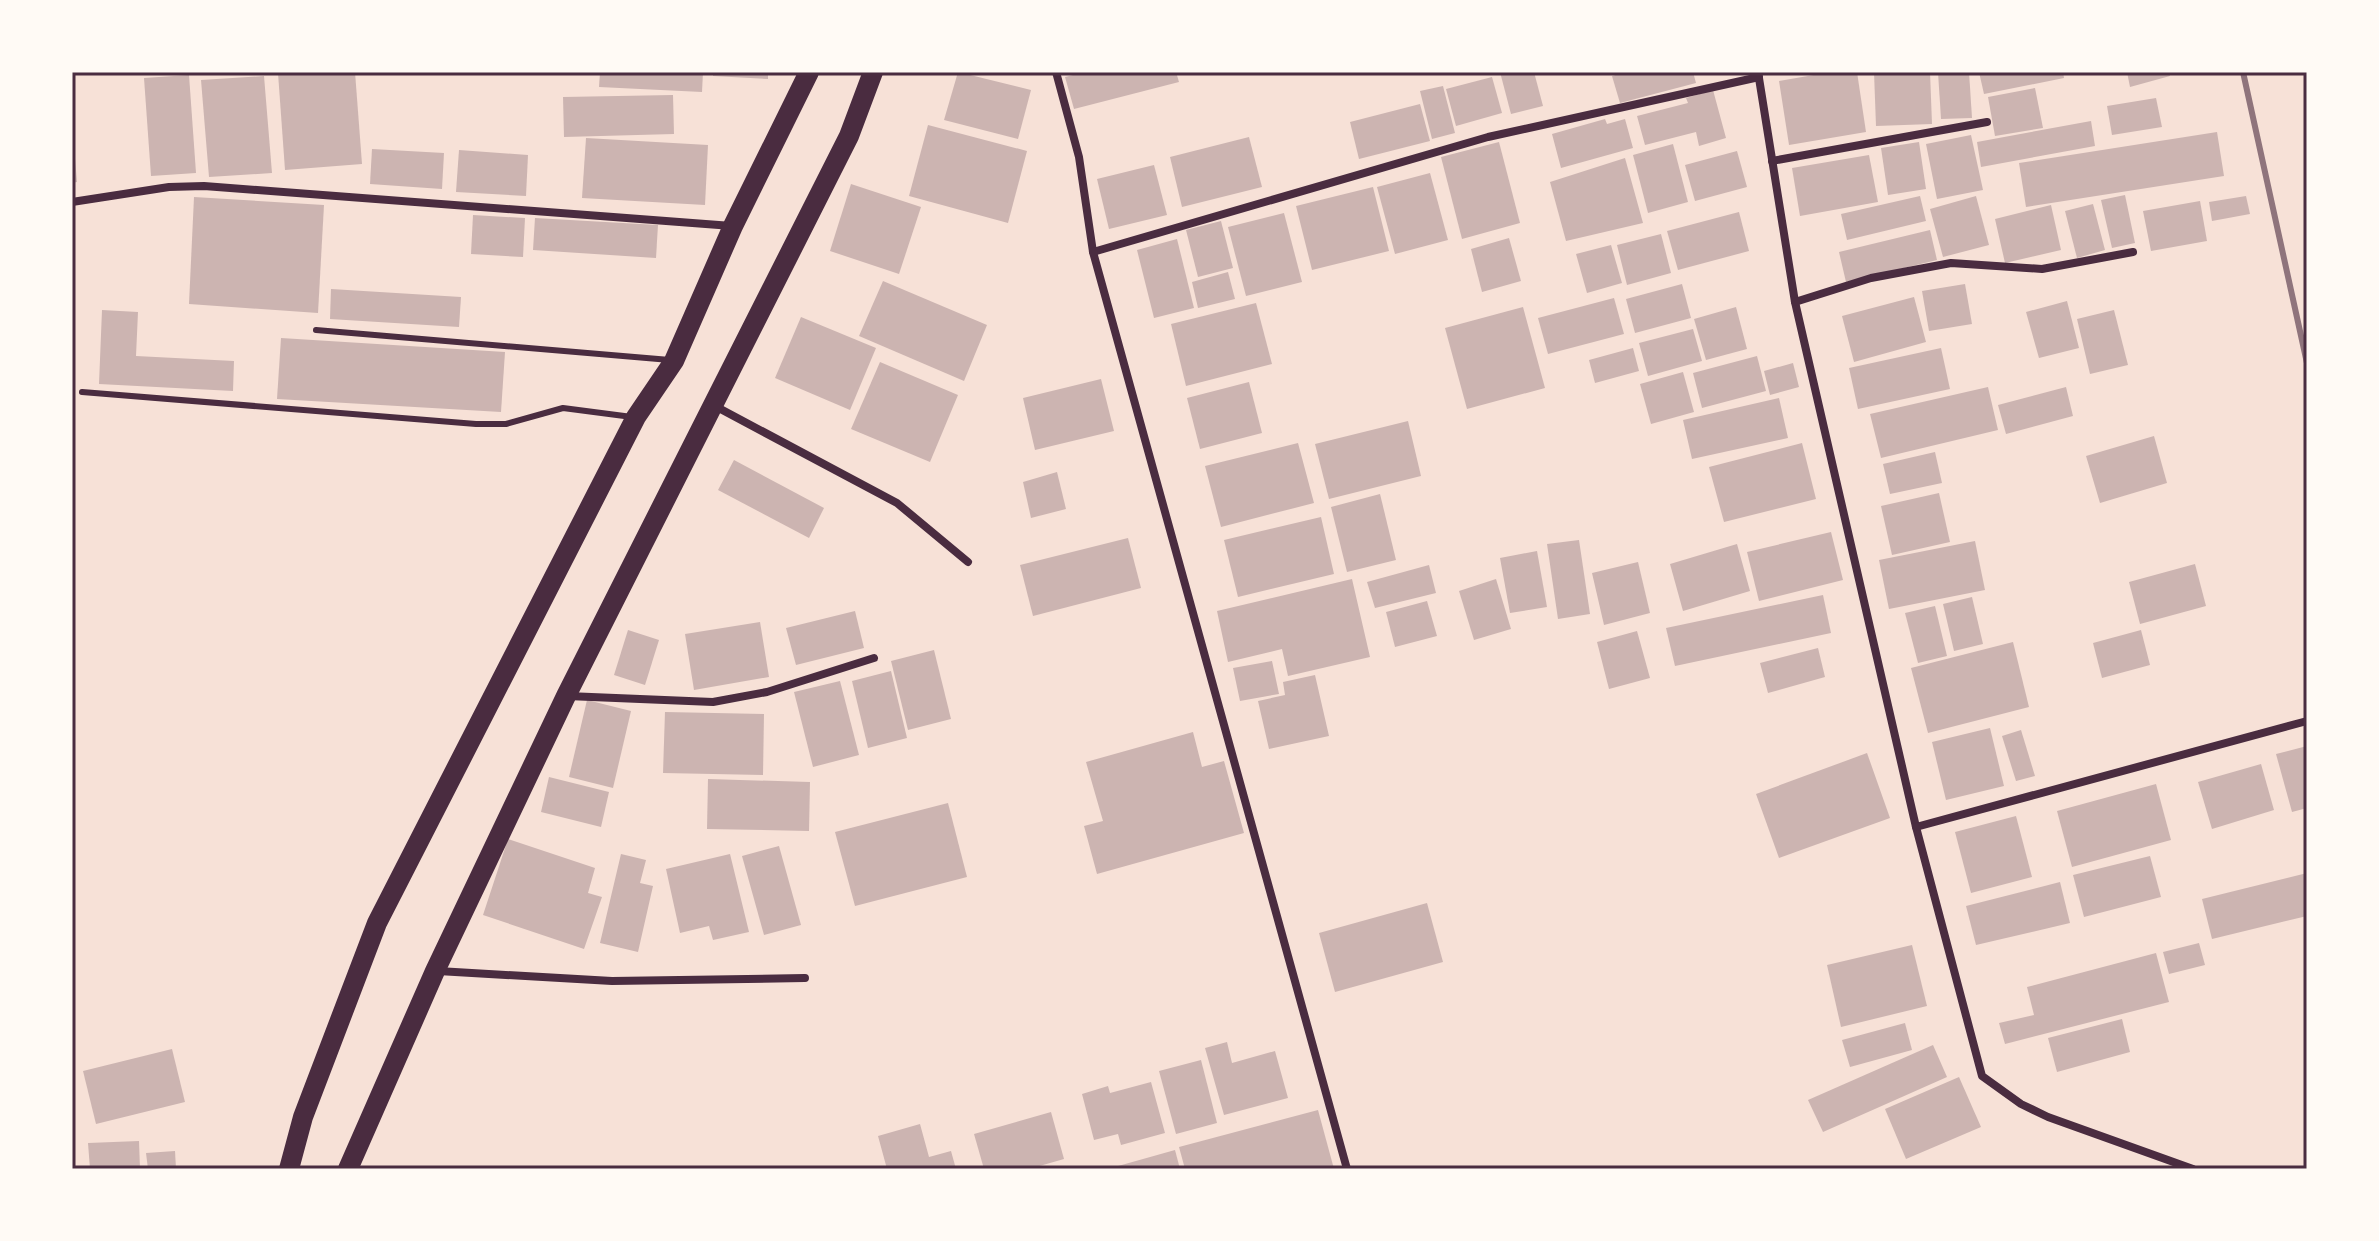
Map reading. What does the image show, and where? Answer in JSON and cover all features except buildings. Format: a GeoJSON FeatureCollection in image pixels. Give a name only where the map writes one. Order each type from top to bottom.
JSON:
{"type":"FeatureCollection","features":[{"type":"Feature","properties":{"kind":"main road"},"geometry":{"type":"LineString","coordinates":[[289,1169],[303,1117],[377,923],[636,417],[674,361],[733,226],[809,72]]}},
{"type":"Feature","properties":{"kind":"main road"},"geometry":{"type":"LineString","coordinates":[[348,1169],[435,971],[566,696],[849,136],[873,72]]}},
{"type":"Feature","properties":{"kind":"street"},"geometry":{"type":"LineString","coordinates":[[1056,72],[1079,157],[1093,252],[1347,1169]]}},
{"type":"Feature","properties":{"kind":"street"},"geometry":{"type":"LineString","coordinates":[[1093,252],[1488,137],[1758,74],[1795,302],[1916,827],[1982,1076],[2021,1104],[2048,1117],[2193,1169]]}},
{"type":"Feature","properties":{"kind":"street"},"geometry":{"type":"LineString","coordinates":[[1772,161],[1987,122]]}},
{"type":"Feature","properties":{"kind":"street"},"geometry":{"type":"LineString","coordinates":[[72,202],[169,187],[204,186],[733,226]]}},
{"type":"Feature","properties":{"kind":"street"},"geometry":{"type":"LineString","coordinates":[[1795,302],[1871,278],[1951,263],[2042,269],[2133,252]]}},
{"type":"Feature","properties":{"kind":"street"},"geometry":{"type":"LineString","coordinates":[[713,405],[897,503],[968,562]]}},
{"type":"Feature","properties":{"kind":"street"},"geometry":{"type":"LineString","coordinates":[[566,696],[713,702],[767,692],[874,658]]}},
{"type":"Feature","properties":{"kind":"street"},"geometry":{"type":"LineString","coordinates":[[1916,827],[2307,721]]}},
{"type":"Feature","properties":{"kind":"street"},"geometry":{"type":"LineString","coordinates":[[435,971],[612,981],[805,978]]}},
{"type":"Feature","properties":{"kind":"lane"},"geometry":{"type":"LineString","coordinates":[[316,330],[674,361]]}},
{"type":"Feature","properties":{"kind":"lane"},"geometry":{"type":"LineString","coordinates":[[82,392],[476,424],[506,424],[563,408],[636,417]]}},
{"type":"Feature","properties":{"kind":"railway"},"geometry":{"type":"LineString","coordinates":[[2243,72],[2307,363]]}}]}
